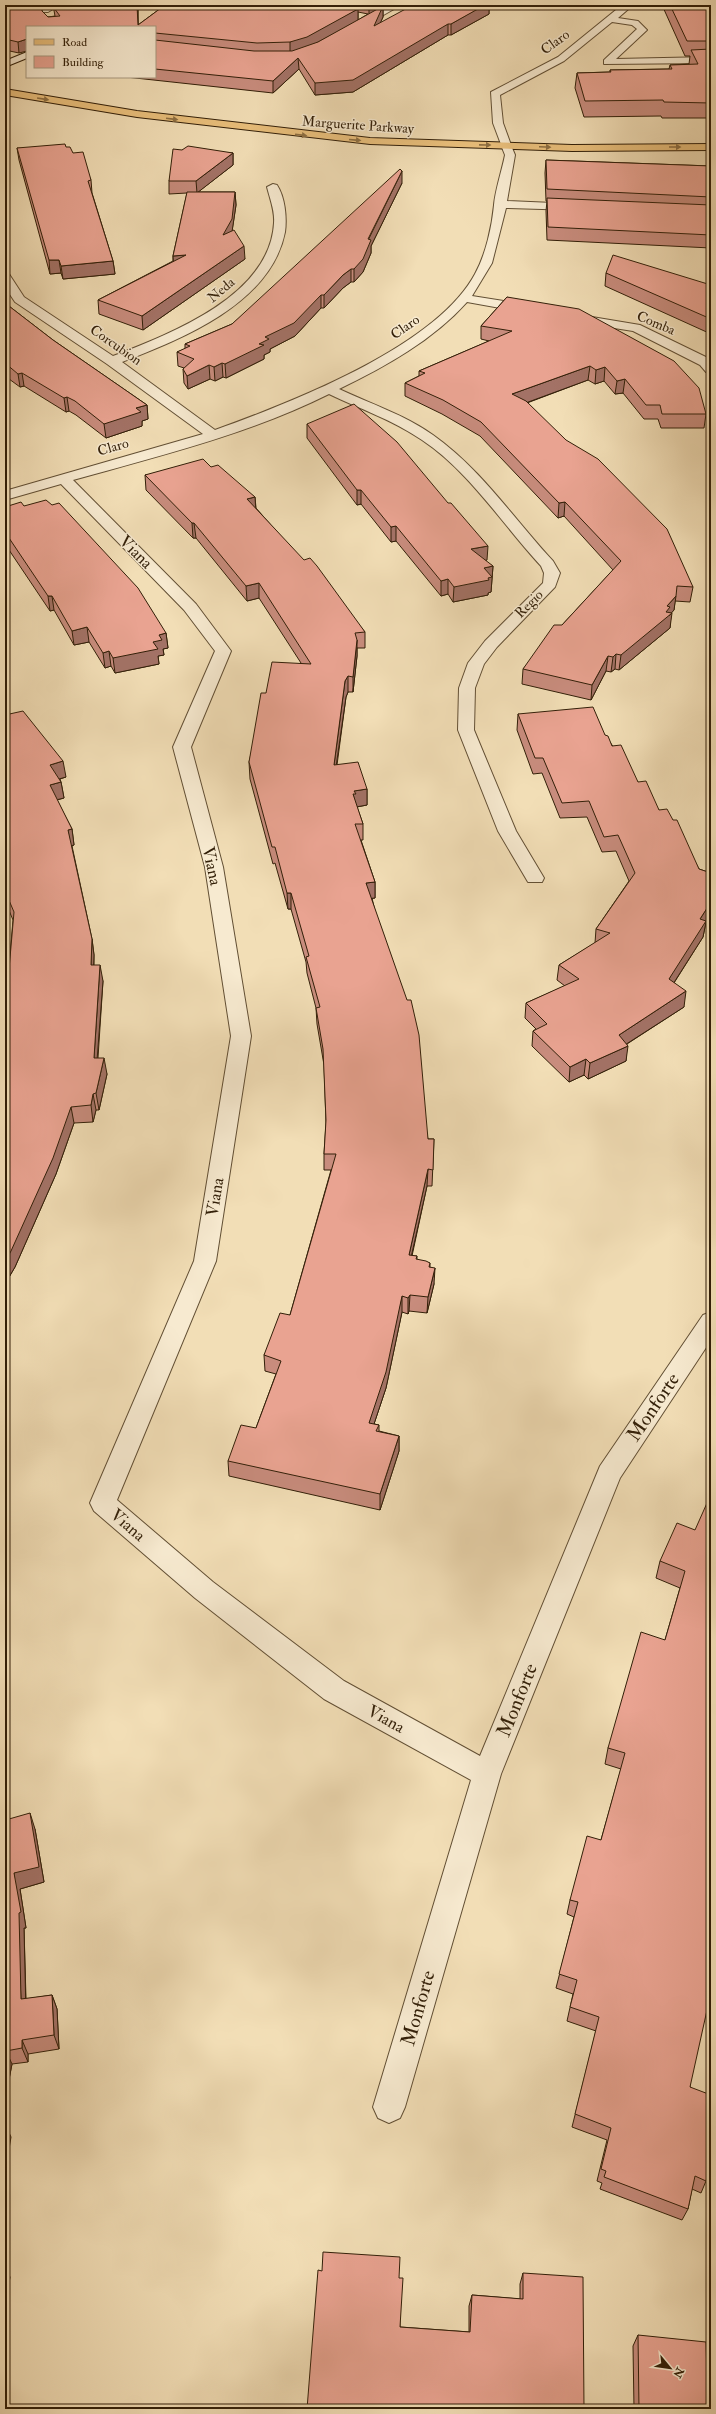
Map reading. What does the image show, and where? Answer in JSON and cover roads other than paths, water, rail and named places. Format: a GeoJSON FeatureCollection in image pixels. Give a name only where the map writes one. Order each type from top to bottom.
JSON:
{"type":"FeatureCollection","features":[{"type":"Feature","properties":{"kind":"main road"},"geometry":{"type":"LineString","coordinates":[[24,84],[91,95]]}},
{"type":"Feature","properties":{"kind":"main road","name":"Marguerite Parkway"},"geometry":{"type":"LineString","coordinates":[[5,92],[137,114],[316,136],[385,142],[572,148],[711,147]]}},
{"type":"Feature","properties":{"kind":"main road","name":"Marguerite Parkway"},"geometry":{"type":"LineString","coordinates":[[144,104],[317,124]]}},
{"type":"Feature","properties":{"kind":"main road"},"geometry":{"type":"LineString","coordinates":[[487,131],[506,132]]}},
{"type":"Feature","properties":{"kind":"street"},"geometry":{"type":"LineString","coordinates":[[349,30],[396,5]]}},
{"type":"Feature","properties":{"kind":"street","name":"Claro"},"geometry":{"type":"LineString","coordinates":[[5,496],[63,478],[213,436],[271,416],[376,366],[428,331],[465,298],[482,273],[491,244],[510,155],[506,146],[506,132],[495,94],[561,59],[628,5]]}},
{"type":"Feature","properties":{"kind":"street"},"geometry":{"type":"LineString","coordinates":[[5,8],[48,7],[49,21]]}},
{"type":"Feature","properties":{"kind":"street"},"geometry":{"type":"LineString","coordinates":[[356,16],[370,19]]}},
{"type":"Feature","properties":{"kind":"street"},"geometry":{"type":"LineString","coordinates":[[603,74],[607,62],[642,30],[641,26],[635,23],[610,19]]}},
{"type":"Feature","properties":{"kind":"street"},"geometry":{"type":"LineString","coordinates":[[5,64],[26,55]]}},
{"type":"Feature","properties":{"kind":"street"},"geometry":{"type":"LineString","coordinates":[[607,62],[711,60]]}},
{"type":"Feature","properties":{"kind":"street","name":"Neda"},"geometry":{"type":"LineString","coordinates":[[112,362],[176,336],[211,318],[252,283],[275,249],[280,217],[273,187]]}},
{"type":"Feature","properties":{"kind":"street"},"geometry":{"type":"LineString","coordinates":[[499,204],[585,208]]}},
{"type":"Feature","properties":{"kind":"street","name":"Corcubion"},"geometry":{"type":"LineString","coordinates":[[5,277],[19,299],[112,362],[213,436]]}},
{"type":"Feature","properties":{"kind":"street"},"geometry":{"type":"LineString","coordinates":[[465,298],[543,312]]}},
{"type":"Feature","properties":{"kind":"street","name":"Comba"},"geometry":{"type":"LineString","coordinates":[[558,315],[636,328],[705,362],[711,369]]}},
{"type":"Feature","properties":{"kind":"street","name":"Regio"},"geometry":{"type":"LineString","coordinates":[[328,389],[418,432],[439,446],[548,564],[552,573],[550,584],[490,644],[476,663],[467,688],[466,730],[507,831],[535,878]]}},
{"type":"Feature","properties":{"kind":"street","name":"Viana"},"geometry":{"type":"LineString","coordinates":[[63,478],[190,607],[223,651],[182,747],[214,867],[241,1036],[205,1261],[103,1503],[204,1590],[334,1690],[487,1774]]}},
{"type":"Feature","properties":{"kind":"street","name":"Monforte"},"geometry":{"type":"LineString","coordinates":[[389,2107],[487,1774],[609,1473],[711,1321]]}}]}
